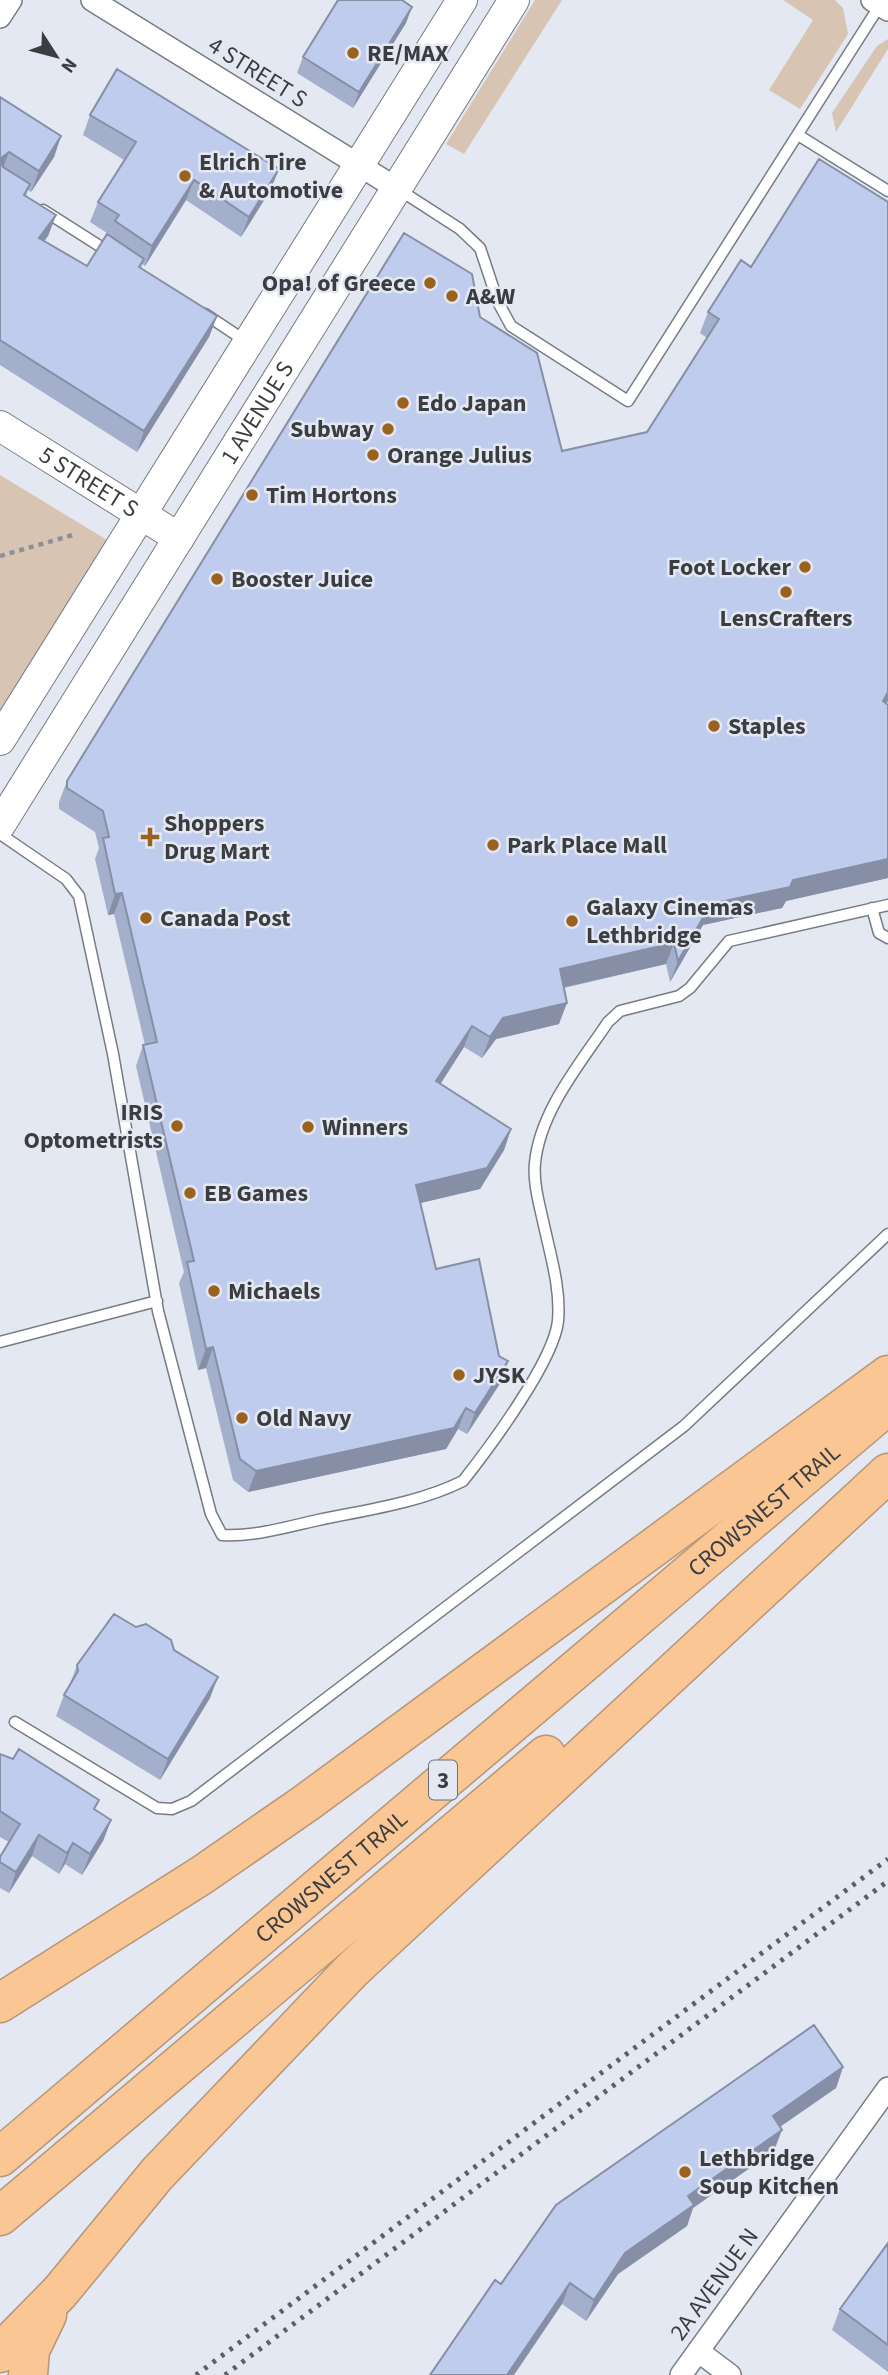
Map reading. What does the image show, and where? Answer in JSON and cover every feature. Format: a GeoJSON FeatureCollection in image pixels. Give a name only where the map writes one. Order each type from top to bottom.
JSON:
{"type":"FeatureCollection","features":[{"type":"Feature","properties":{"kind":"highway"},"geometry":{"type":"LineString","coordinates":[[0,2003],[202,1875],[306,1803],[888,1375]]}},
{"type":"Feature","properties":{"kind":"highway","name":"CROWSNEST TRAIL"},"geometry":{"type":"LineString","coordinates":[[0,2157],[888,1405]]}},
{"type":"Feature","properties":{"kind":"highway","name":"CROWSNEST TRAIL"},"geometry":{"type":"LineString","coordinates":[[0,2216],[888,1466]]}},
{"type":"Feature","properties":{"kind":"highway"},"geometry":{"type":"LineString","coordinates":[[0,2353],[60,2291],[157,2174],[352,1970],[888,1473]]}},
{"type":"Feature","properties":{"kind":"highway"},"geometry":{"type":"LineString","coordinates":[[28,2375],[30,2350],[60,2291]]}},
{"type":"Feature","properties":{"kind":"street"},"geometry":{"type":"LineString","coordinates":[[0,18],[11,0]]}},
{"type":"Feature","properties":{"kind":"street","name":"4 STREET S"},"geometry":{"type":"LineString","coordinates":[[92,0],[396,188]]}},
{"type":"Feature","properties":{"kind":"street","name":"1 AVENUE S"},"geometry":{"type":"LineString","coordinates":[[0,740],[462,0]]}},
{"type":"Feature","properties":{"kind":"street","name":"1 AVENUE S"},"geometry":{"type":"LineString","coordinates":[[0,825],[514,0]]}},
{"type":"Feature","properties":{"kind":"street","name":"5 STREET S"},"geometry":{"type":"LineString","coordinates":[[0,426],[178,538]]}},
{"type":"Feature","properties":{"kind":"street","name":"2A AVENUE N"},"geometry":{"type":"LineString","coordinates":[[681,2375],[888,2088]]}},
{"type":"Feature","properties":{"kind":"street"},"geometry":{"type":"LineString","coordinates":[[698,2351],[730,2375]]}},
{"type":"Feature","properties":{"kind":"lane"},"geometry":{"type":"LineString","coordinates":[[396,188],[472,238],[480,248],[498,302],[511,326],[628,401],[880,5]]}},
{"type":"Feature","properties":{"kind":"lane"},"geometry":{"type":"LineString","coordinates":[[798,135],[888,191]]}},
{"type":"Feature","properties":{"kind":"lane"},"geometry":{"type":"LineString","coordinates":[[34,203],[124,262]]}},
{"type":"Feature","properties":{"kind":"lane"},"geometry":{"type":"LineString","coordinates":[[191,305],[248,342]]}},
{"type":"Feature","properties":{"kind":"lane"},"geometry":{"type":"LineString","coordinates":[[0,834],[66,879],[79,896],[113,1054],[157,1301],[211,1514],[222,1535],[279,1528],[370,1509],[444,1491],[463,1481],[550,1352],[558,1323],[558,1292],[538,1196],[535,1166],[537,1148],[549,1113],[608,1022],[620,1011],[679,996],[690,988],[729,942],[888,905]]}},
{"type":"Feature","properties":{"kind":"lane"},"geometry":{"type":"LineString","coordinates":[[873,908],[879,933],[888,938]]}},
{"type":"Feature","properties":{"kind":"lane"},"geometry":{"type":"LineString","coordinates":[[15,1722],[157,1808],[172,1809],[191,1801],[684,1426],[888,1234]]}},
{"type":"Feature","properties":{"kind":"lane"},"geometry":{"type":"LineString","coordinates":[[0,1342],[157,1301]]}},
{"type":"Feature","properties":{"kind":"path"},"geometry":{"type":"LineString","coordinates":[[0,555],[73,535]]}},
{"type":"Feature","properties":{"kind":"shaded area"},"geometry":{"type":"Polygon","coordinates":[[[535,0],[562,0],[464,154],[446,144],[535,0]]]}},
{"type":"Feature","properties":{"kind":"shaded area"},"geometry":{"type":"Polygon","coordinates":[[[783,0],[835,0],[843,8],[848,34],[800,109],[769,90],[813,20],[783,0]]]}},
{"type":"Feature","properties":{"kind":"shaded area"},"geometry":{"type":"Polygon","coordinates":[[[888,39],[888,49],[836,132],[832,113],[877,46],[888,39]]]}},
{"type":"Feature","properties":{"kind":"shaded area"},"geometry":{"type":"Polygon","coordinates":[[[0,475],[107,540],[0,710],[0,475]]]}},
{"type":"Feature","properties":{"kind":"building"},"geometry":{"type":"Polygon","coordinates":[[[338,0],[402,0],[412,7],[359,92],[303,57],[338,0]]]}},
{"type":"Feature","properties":{"kind":"building","name":"Elrich Tire & Automotive"},"geometry":{"type":"Polygon","coordinates":[[[117,69],[279,169],[249,217],[194,180],[152,246],[115,221],[119,215],[98,202],[136,142],[90,115],[117,69]]]}},
{"type":"Feature","properties":{"kind":"building"},"geometry":{"type":"Polygon","coordinates":[[[0,97],[61,136],[39,171],[9,152],[0,159],[0,97]]]}},
{"type":"Feature","properties":{"kind":"building"},"geometry":{"type":"Polygon","coordinates":[[[0,159],[3,167],[30,184],[24,195],[56,215],[39,238],[87,266],[107,234],[144,259],[139,267],[217,316],[144,431],[0,340],[0,159]]]}},
{"type":"Feature","properties":{"kind":"building","name":"Park Place Mall"},"geometry":{"type":"Polygon","coordinates":[[[819,159],[888,202],[888,692],[883,701],[888,705],[888,859],[793,880],[790,887],[711,904],[678,961],[674,943],[560,969],[567,1003],[503,1018],[490,1037],[472,1026],[436,1081],[511,1129],[487,1168],[416,1185],[436,1269],[479,1259],[499,1356],[508,1361],[475,1413],[466,1408],[454,1428],[256,1471],[240,1459],[213,1347],[206,1349],[187,1262],[194,1261],[143,1045],[157,1042],[122,893],[115,894],[103,838],[109,837],[103,811],[67,788],[67,781],[404,233],[472,274],[480,317],[537,353],[562,451],[647,432],[719,319],[708,312],[741,260],[751,267],[819,159]]]}},
{"type":"Feature","properties":{"kind":"building"},"geometry":{"type":"Polygon","coordinates":[[[114,1614],[136,1627],[146,1624],[171,1640],[174,1650],[218,1677],[168,1759],[64,1695],[78,1671],[77,1665],[114,1614]]]}},
{"type":"Feature","properties":{"kind":"building"},"geometry":{"type":"Polygon","coordinates":[[[19,1749],[99,1800],[94,1809],[111,1820],[90,1854],[73,1843],[67,1853],[39,1835],[16,1872],[0,1862],[0,1857],[20,1824],[0,1811],[0,1754],[13,1759],[19,1749]]]}},
{"type":"Feature","properties":{"kind":"building"},"geometry":{"type":"Polygon","coordinates":[[[814,2025],[843,2067],[773,2116],[782,2130],[688,2196],[694,2205],[625,2253],[594,2300],[570,2283],[507,2375],[430,2375],[495,2280],[501,2284],[556,2205],[814,2025]]]}},
{"type":"Feature","properties":{"kind":"building"},"geometry":{"type":"Polygon","coordinates":[[[888,2243],[888,2345],[840,2309],[888,2243]]]}},
{"type":"Feature","properties":{"kind":"railway"},"geometry":{"type":"LineString","coordinates":[[196,2375],[888,1859]]}},
{"type":"Feature","properties":{"kind":"railway"},"geometry":{"type":"LineString","coordinates":[[225,2375],[888,1881]]}},
{"type":"Feature","properties":{"kind":"place","name":"RE/MAX"},"geometry":{"type":"Point","coordinates":[353,53]}},
{"type":"Feature","properties":{"kind":"place","name":"Elrich Tire & Automotive"},"geometry":{"type":"Point","coordinates":[185,176]}},
{"type":"Feature","properties":{"kind":"place","name":"Opa! of Greece"},"geometry":{"type":"Point","coordinates":[430,283]}},
{"type":"Feature","properties":{"kind":"place","name":"A&W"},"geometry":{"type":"Point","coordinates":[452,296]}},
{"type":"Feature","properties":{"kind":"place","name":"Edo Japan"},"geometry":{"type":"Point","coordinates":[403,403]}},
{"type":"Feature","properties":{"kind":"place","name":"Subway"},"geometry":{"type":"Point","coordinates":[388,429]}},
{"type":"Feature","properties":{"kind":"place","name":"Orange Julius"},"geometry":{"type":"Point","coordinates":[373,455]}},
{"type":"Feature","properties":{"kind":"place","name":"Tim Hortons"},"geometry":{"type":"Point","coordinates":[252,495]}},
{"type":"Feature","properties":{"kind":"place","name":"Foot Locker"},"geometry":{"type":"Point","coordinates":[805,567]}},
{"type":"Feature","properties":{"kind":"place","name":"Booster Juice"},"geometry":{"type":"Point","coordinates":[217,579]}},
{"type":"Feature","properties":{"kind":"place","name":"LensCrafters"},"geometry":{"type":"Point","coordinates":[786,592]}},
{"type":"Feature","properties":{"kind":"place","name":"Staples"},"geometry":{"type":"Point","coordinates":[714,726]}},
{"type":"Feature","properties":{"kind":"place","name":"Shoppers Drug Mart"},"geometry":{"type":"Point","coordinates":[150,837]}},
{"type":"Feature","properties":{"kind":"place","name":"Park Place Mall"},"geometry":{"type":"Point","coordinates":[493,845]}},
{"type":"Feature","properties":{"kind":"place","name":"Canada Post"},"geometry":{"type":"Point","coordinates":[146,918]}},
{"type":"Feature","properties":{"kind":"place","name":"Galaxy Cinemas Lethbridge"},"geometry":{"type":"Point","coordinates":[572,921]}},
{"type":"Feature","properties":{"kind":"place","name":"IRIS Optometrists"},"geometry":{"type":"Point","coordinates":[177,1126]}},
{"type":"Feature","properties":{"kind":"place","name":"Winners"},"geometry":{"type":"Point","coordinates":[308,1127]}},
{"type":"Feature","properties":{"kind":"place","name":"EB Games"},"geometry":{"type":"Point","coordinates":[190,1193]}},
{"type":"Feature","properties":{"kind":"place","name":"Michaels"},"geometry":{"type":"Point","coordinates":[214,1291]}},
{"type":"Feature","properties":{"kind":"place","name":"JYSK"},"geometry":{"type":"Point","coordinates":[459,1375]}},
{"type":"Feature","properties":{"kind":"place","name":"Old Navy"},"geometry":{"type":"Point","coordinates":[242,1418]}},
{"type":"Feature","properties":{"kind":"place","name":"Lethbridge Soup Kitchen"},"geometry":{"type":"Point","coordinates":[685,2172]}}]}
